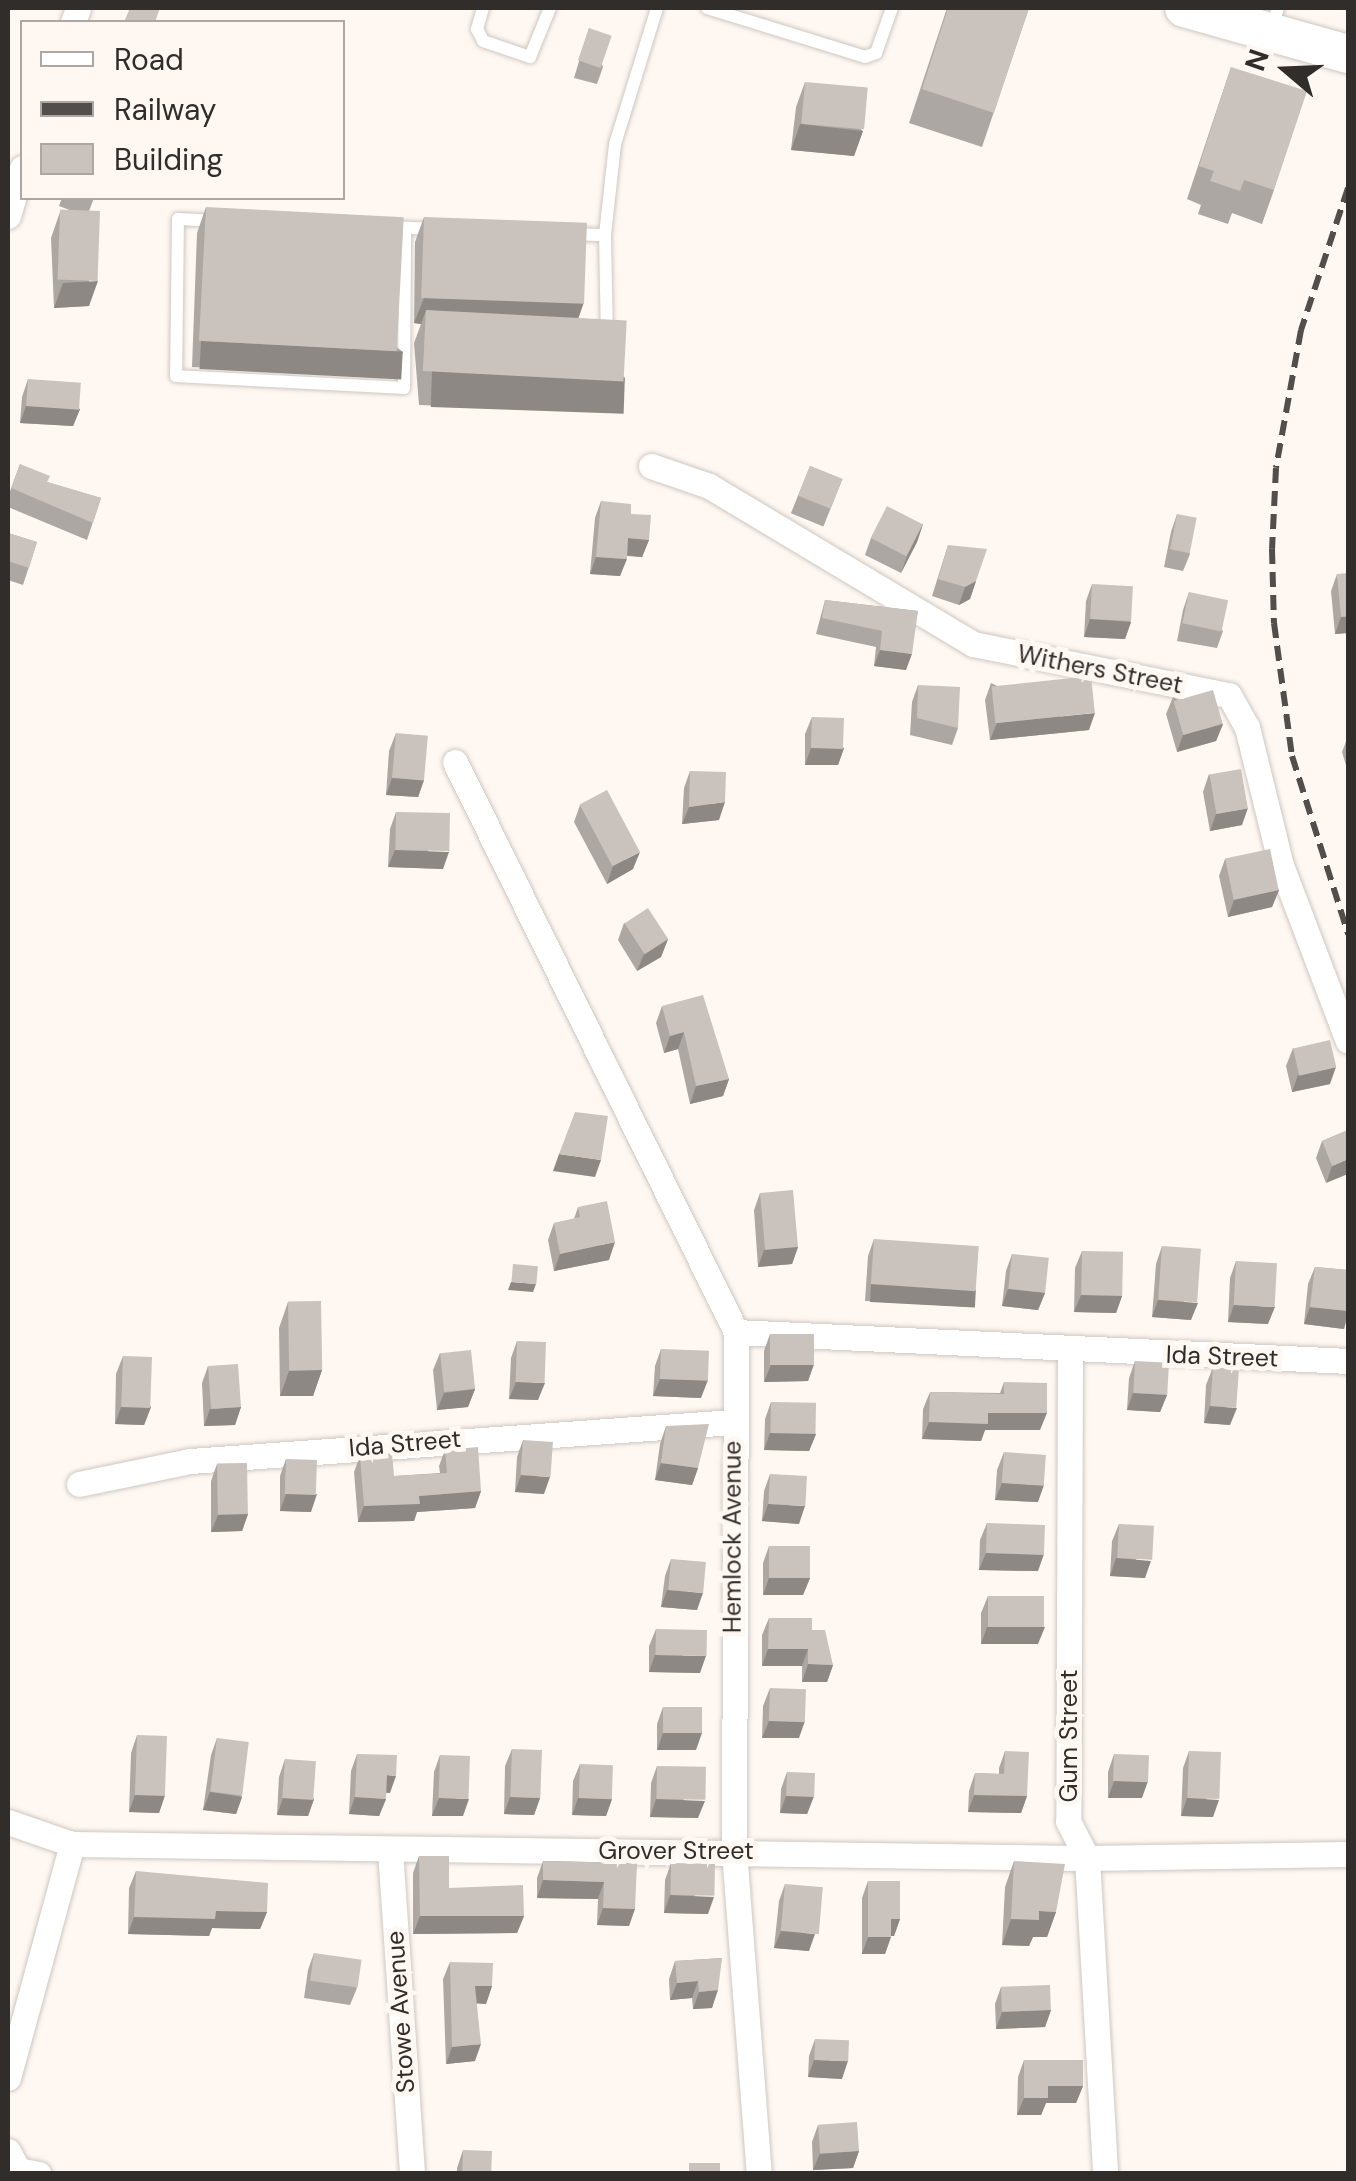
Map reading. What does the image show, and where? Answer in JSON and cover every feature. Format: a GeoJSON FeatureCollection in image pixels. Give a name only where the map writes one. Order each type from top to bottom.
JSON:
{"type":"FeatureCollection","features":[{"type":"Feature","properties":{"kind":"main road"},"geometry":{"type":"LineString","coordinates":[[1184,8],[1274,20],[1343,52]]}},
{"type":"Feature","properties":{"kind":"street"},"geometry":{"type":"LineString","coordinates":[[8,216],[20,175]]}},
{"type":"Feature","properties":{"kind":"street","name":"Withers Street"},"geometry":{"type":"LineString","coordinates":[[651,466],[709,486],[973,644],[1229,694],[1247,727],[1282,865],[1348,1041]]}},
{"type":"Feature","properties":{"kind":"street","name":"Hemlock Avenue"},"geometry":{"type":"LineString","coordinates":[[456,762],[736,1332],[734,1851],[759,2174]]}},
{"type":"Feature","properties":{"kind":"street","name":"Ida Street"},"geometry":{"type":"LineString","coordinates":[[736,1332],[1070,1353],[1348,1361]]}},
{"type":"Feature","properties":{"kind":"street","name":"Gum Street"},"geometry":{"type":"LineString","coordinates":[[1070,1353],[1068,1821],[1087,1858],[1105,2174]]}},
{"type":"Feature","properties":{"kind":"street","name":"Ida Street"},"geometry":{"type":"LineString","coordinates":[[79,1484],[190,1461],[733,1422]]}},
{"type":"Feature","properties":{"kind":"street","name":"Grover Street"},"geometry":{"type":"LineString","coordinates":[[8,1822],[72,1844],[1087,1858],[1348,1854]]}},
{"type":"Feature","properties":{"kind":"street"},"geometry":{"type":"LineString","coordinates":[[8,2078],[72,1844]]}},
{"type":"Feature","properties":{"kind":"street","name":"Stowe Avenue"},"geometry":{"type":"LineString","coordinates":[[390,1850],[412,2174]]}},
{"type":"Feature","properties":{"kind":"street"},"geometry":{"type":"LineString","coordinates":[[8,2151],[18,2170],[39,2174]]}},
{"type":"Feature","properties":{"kind":"lane"},"geometry":{"type":"LineString","coordinates":[[483,8],[477,29],[483,41],[530,57],[550,8]]}},
{"type":"Feature","properties":{"kind":"lane"},"geometry":{"type":"LineString","coordinates":[[589,339],[608,340],[605,235],[614,144],[657,8]]}},
{"type":"Feature","properties":{"kind":"lane"},"geometry":{"type":"LineString","coordinates":[[707,8],[865,57],[876,53],[892,8]]}},
{"type":"Feature","properties":{"kind":"lane"},"geometry":{"type":"LineString","coordinates":[[235,222],[178,220],[176,376],[404,388],[405,228]]}},
{"type":"Feature","properties":{"kind":"lane"},"geometry":{"type":"LineString","coordinates":[[367,226],[459,230]]}},
{"type":"Feature","properties":{"kind":"lane"},"geometry":{"type":"LineString","coordinates":[[550,233],[605,235]]}},
{"type":"Feature","properties":{"kind":"lane"},"geometry":{"type":"LineString","coordinates":[[404,334],[422,334]]}},
{"type":"Feature","properties":{"kind":"building"},"geometry":{"type":"Polygon","coordinates":[[[130,8],[160,8],[156,20],[125,20],[130,8]]]}},
{"type":"Feature","properties":{"kind":"building"},"geometry":{"type":"Polygon","coordinates":[[[948,8],[1029,8],[994,113],[922,89],[948,8]]]}},
{"type":"Feature","properties":{"kind":"building"},"geometry":{"type":"Polygon","coordinates":[[[589,28],[612,36],[601,68],[578,60],[589,28]]]}},
{"type":"Feature","properties":{"kind":"building"},"geometry":{"type":"Polygon","coordinates":[[[1231,67],[1307,91],[1274,190],[1244,180],[1240,191],[1210,181],[1214,171],[1199,166],[1231,67]]]}},
{"type":"Feature","properties":{"kind":"building"},"geometry":{"type":"Polygon","coordinates":[[[805,82],[868,87],[864,129],[801,124],[805,82]]]}},
{"type":"Feature","properties":{"kind":"building"},"geometry":{"type":"Polygon","coordinates":[[[206,207],[404,217],[397,351],[199,341],[206,207]]]}},
{"type":"Feature","properties":{"kind":"building"},"geometry":{"type":"Polygon","coordinates":[[[60,210],[100,211],[98,281],[58,280],[60,210]]]}},
{"type":"Feature","properties":{"kind":"building"},"geometry":{"type":"Polygon","coordinates":[[[424,217],[587,223],[584,304],[421,298],[424,217]]]}},
{"type":"Feature","properties":{"kind":"building"},"geometry":{"type":"Polygon","coordinates":[[[426,310],[627,321],[624,381],[423,371],[426,310]]]}},
{"type":"Feature","properties":{"kind":"building"},"geometry":{"type":"Polygon","coordinates":[[[28,379],[81,383],[79,410],[26,406],[28,379]]]}},
{"type":"Feature","properties":{"kind":"building"},"geometry":{"type":"Polygon","coordinates":[[[20,464],[50,476],[47,482],[101,498],[93,523],[11,488],[20,464]]]}},
{"type":"Feature","properties":{"kind":"building"},"geometry":{"type":"Polygon","coordinates":[[[810,466],[842,479],[830,509],[798,496],[810,466]]]}},
{"type":"Feature","properties":{"kind":"building"},"geometry":{"type":"Polygon","coordinates":[[[601,501],[631,504],[631,514],[651,515],[649,540],[628,538],[627,559],[596,557],[601,501]]]}},
{"type":"Feature","properties":{"kind":"building"},"geometry":{"type":"Polygon","coordinates":[[[887,506],[923,524],[906,556],[871,538],[887,506]]]}},
{"type":"Feature","properties":{"kind":"building"},"geometry":{"type":"Polygon","coordinates":[[[1177,514],[1197,518],[1190,553],[1170,549],[1177,514]]]}},
{"type":"Feature","properties":{"kind":"building"},"geometry":{"type":"Polygon","coordinates":[[[8,533],[37,542],[29,568],[8,561],[8,533]]]}},
{"type":"Feature","properties":{"kind":"building"},"geometry":{"type":"Polygon","coordinates":[[[948,545],[987,549],[976,581],[965,587],[938,579],[948,545]]]}},
{"type":"Feature","properties":{"kind":"building"},"geometry":{"type":"Polygon","coordinates":[[[1348,573],[1348,616],[1341,617],[1337,574],[1348,573]]]}},
{"type":"Feature","properties":{"kind":"building"},"geometry":{"type":"Polygon","coordinates":[[[1092,584],[1133,586],[1131,621],[1090,619],[1092,584]]]}},
{"type":"Feature","properties":{"kind":"building"},"geometry":{"type":"Polygon","coordinates":[[[1189,592],[1228,600],[1221,632],[1182,623],[1189,592]]]}},
{"type":"Feature","properties":{"kind":"building"},"geometry":{"type":"Polygon","coordinates":[[[825,600],[918,611],[912,654],[880,650],[882,631],[822,618],[825,600]]]}},
{"type":"Feature","properties":{"kind":"building"},"geometry":{"type":"Polygon","coordinates":[[[1091,676],[1095,713],[995,723],[992,686],[1091,676]]]}},
{"type":"Feature","properties":{"kind":"building"},"geometry":{"type":"Polygon","coordinates":[[[918,685],[960,687],[958,728],[917,718],[918,685]]]}},
{"type":"Feature","properties":{"kind":"building"},"geometry":{"type":"Polygon","coordinates":[[[1213,690],[1223,724],[1183,735],[1174,701],[1213,690]]]}},
{"type":"Feature","properties":{"kind":"building"},"geometry":{"type":"Polygon","coordinates":[[[812,717],[844,718],[843,749],[811,748],[812,717]]]}},
{"type":"Feature","properties":{"kind":"building"},"geometry":{"type":"Polygon","coordinates":[[[396,733],[428,736],[424,781],[392,778],[396,733]]]}},
{"type":"Feature","properties":{"kind":"building"},"geometry":{"type":"Polygon","coordinates":[[[1241,769],[1248,808],[1216,814],[1209,775],[1241,769]]]}},
{"type":"Feature","properties":{"kind":"building"},"geometry":{"type":"Polygon","coordinates":[[[690,771],[726,772],[725,802],[689,807],[690,771]]]}},
{"type":"Feature","properties":{"kind":"building"},"geometry":{"type":"Polygon","coordinates":[[[607,790],[640,852],[612,866],[580,805],[607,790]]]}},
{"type":"Feature","properties":{"kind":"building"},"geometry":{"type":"Polygon","coordinates":[[[396,812],[450,813],[449,851],[395,850],[396,812]]]}},
{"type":"Feature","properties":{"kind":"building"},"geometry":{"type":"Polygon","coordinates":[[[1270,849],[1279,890],[1234,900],[1225,859],[1270,849]]]}},
{"type":"Feature","properties":{"kind":"building"},"geometry":{"type":"Polygon","coordinates":[[[648,908],[668,939],[645,954],[625,923],[648,908]]]}},
{"type":"Feature","properties":{"kind":"building"},"geometry":{"type":"Polygon","coordinates":[[[703,995],[729,1079],[696,1086],[684,1032],[670,1036],[662,1006],[703,995]]]}},
{"type":"Feature","properties":{"kind":"building"},"geometry":{"type":"Polygon","coordinates":[[[1330,1040],[1336,1067],[1299,1076],[1293,1049],[1330,1040]]]}},
{"type":"Feature","properties":{"kind":"building"},"geometry":{"type":"Polygon","coordinates":[[[575,1112],[608,1116],[601,1160],[559,1154],[575,1112]]]}},
{"type":"Feature","properties":{"kind":"building"},"geometry":{"type":"Polygon","coordinates":[[[1348,1130],[1348,1159],[1332,1166],[1322,1141],[1348,1130]]]}},
{"type":"Feature","properties":{"kind":"building"},"geometry":{"type":"Polygon","coordinates":[[[793,1190],[798,1247],[765,1250],[760,1193],[793,1190]]]}},
{"type":"Feature","properties":{"kind":"building"},"geometry":{"type":"Polygon","coordinates":[[[607,1201],[615,1242],[560,1254],[554,1223],[580,1217],[578,1207],[607,1201]]]}},
{"type":"Feature","properties":{"kind":"building"},"geometry":{"type":"Polygon","coordinates":[[[874,1239],[979,1246],[976,1291],[871,1284],[874,1239]]]}},
{"type":"Feature","properties":{"kind":"building"},"geometry":{"type":"Polygon","coordinates":[[[1162,1246],[1201,1249],[1197,1303],[1158,1300],[1162,1246]]]}},
{"type":"Feature","properties":{"kind":"building"},"geometry":{"type":"Polygon","coordinates":[[[1082,1251],[1123,1252],[1122,1296],[1081,1295],[1082,1251]]]}},
{"type":"Feature","properties":{"kind":"building"},"geometry":{"type":"Polygon","coordinates":[[[1012,1254],[1049,1258],[1045,1293],[1008,1289],[1012,1254]]]}},
{"type":"Feature","properties":{"kind":"building"},"geometry":{"type":"Polygon","coordinates":[[[1236,1261],[1277,1263],[1275,1307],[1234,1305],[1236,1261]]]}},
{"type":"Feature","properties":{"kind":"building"},"geometry":{"type":"Polygon","coordinates":[[[513,1264],[538,1266],[536,1284],[511,1282],[513,1264]]]}},
{"type":"Feature","properties":{"kind":"building"},"geometry":{"type":"Polygon","coordinates":[[[1315,1267],[1348,1270],[1348,1311],[1310,1307],[1315,1267]]]}},
{"type":"Feature","properties":{"kind":"building"},"geometry":{"type":"Polygon","coordinates":[[[321,1301],[322,1370],[289,1371],[288,1302],[321,1301]]]}},
{"type":"Feature","properties":{"kind":"building"},"geometry":{"type":"Polygon","coordinates":[[[770,1334],[814,1334],[814,1365],[770,1365],[770,1334]]]}},
{"type":"Feature","properties":{"kind":"building"},"geometry":{"type":"Polygon","coordinates":[[[517,1341],[546,1342],[545,1383],[516,1382],[517,1341]]]}},
{"type":"Feature","properties":{"kind":"building"},"geometry":{"type":"Polygon","coordinates":[[[661,1349],[709,1351],[708,1381],[660,1379],[661,1349]]]}},
{"type":"Feature","properties":{"kind":"building"},"geometry":{"type":"Polygon","coordinates":[[[471,1350],[475,1389],[444,1392],[440,1353],[471,1350]]]}},
{"type":"Feature","properties":{"kind":"building"},"geometry":{"type":"Polygon","coordinates":[[[123,1356],[152,1357],[150,1408],[121,1407],[123,1356]]]}},
{"type":"Feature","properties":{"kind":"building"},"geometry":{"type":"Polygon","coordinates":[[[1135,1361],[1169,1363],[1167,1395],[1133,1393],[1135,1361]]]}},
{"type":"Feature","properties":{"kind":"building"},"geometry":{"type":"Polygon","coordinates":[[[238,1364],[241,1407],[211,1409],[208,1366],[238,1364]]]}},
{"type":"Feature","properties":{"kind":"building"},"geometry":{"type":"Polygon","coordinates":[[[1213,1367],[1239,1369],[1236,1408],[1210,1406],[1213,1367]]]}},
{"type":"Feature","properties":{"kind":"building"},"geometry":{"type":"Polygon","coordinates":[[[1004,1382],[1047,1383],[1047,1413],[988,1413],[988,1424],[929,1422],[930,1392],[1004,1394],[1004,1382]]]}},
{"type":"Feature","properties":{"kind":"building"},"geometry":{"type":"Polygon","coordinates":[[[771,1402],[816,1403],[815,1434],[770,1433],[771,1402]]]}},
{"type":"Feature","properties":{"kind":"building"},"geometry":{"type":"Polygon","coordinates":[[[709,1424],[698,1468],[661,1463],[666,1426],[709,1424]]]}},
{"type":"Feature","properties":{"kind":"building"},"geometry":{"type":"Polygon","coordinates":[[[523,1440],[553,1442],[550,1477],[521,1475],[523,1440]]]}},
{"type":"Feature","properties":{"kind":"building"},"geometry":{"type":"Polygon","coordinates":[[[478,1447],[481,1491],[419,1496],[420,1504],[364,1506],[360,1456],[392,1453],[394,1476],[447,1473],[445,1450],[478,1447]]]}},
{"type":"Feature","properties":{"kind":"building"},"geometry":{"type":"Polygon","coordinates":[[[1004,1452],[1046,1455],[1044,1486],[1002,1483],[1004,1452]]]}},
{"type":"Feature","properties":{"kind":"building"},"geometry":{"type":"Polygon","coordinates":[[[286,1459],[317,1460],[316,1495],[285,1494],[286,1459]]]}},
{"type":"Feature","properties":{"kind":"building"},"geometry":{"type":"Polygon","coordinates":[[[247,1463],[248,1514],[218,1515],[217,1464],[247,1463]]]}},
{"type":"Feature","properties":{"kind":"building"},"geometry":{"type":"Polygon","coordinates":[[[770,1474],[807,1476],[805,1506],[768,1504],[770,1474]]]}},
{"type":"Feature","properties":{"kind":"building"},"geometry":{"type":"Polygon","coordinates":[[[987,1523],[1045,1525],[1044,1555],[986,1553],[987,1523]]]}},
{"type":"Feature","properties":{"kind":"building"},"geometry":{"type":"Polygon","coordinates":[[[1119,1524],[1154,1526],[1152,1560],[1117,1558],[1119,1524]]]}},
{"type":"Feature","properties":{"kind":"building"},"geometry":{"type":"Polygon","coordinates":[[[769,1546],[810,1546],[810,1578],[769,1578],[769,1546]]]}},
{"type":"Feature","properties":{"kind":"building"},"geometry":{"type":"Polygon","coordinates":[[[671,1559],[706,1562],[703,1593],[668,1590],[671,1559]]]}},
{"type":"Feature","properties":{"kind":"building"},"geometry":{"type":"Polygon","coordinates":[[[988,1596],[1044,1596],[1044,1627],[988,1627],[988,1596]]]}},
{"type":"Feature","properties":{"kind":"building"},"geometry":{"type":"Polygon","coordinates":[[[769,1618],[812,1618],[812,1630],[825,1630],[833,1665],[808,1664],[808,1649],[768,1649],[769,1618]]]}},
{"type":"Feature","properties":{"kind":"building"},"geometry":{"type":"Polygon","coordinates":[[[656,1629],[707,1630],[707,1656],[656,1655],[656,1629]]]}},
{"type":"Feature","properties":{"kind":"building"},"geometry":{"type":"Polygon","coordinates":[[[770,1688],[806,1689],[805,1722],[769,1721],[770,1688]]]}},
{"type":"Feature","properties":{"kind":"building"},"geometry":{"type":"Polygon","coordinates":[[[663,1707],[702,1707],[702,1733],[663,1733],[663,1707]]]}},
{"type":"Feature","properties":{"kind":"building"},"geometry":{"type":"Polygon","coordinates":[[[137,1735],[167,1736],[165,1796],[135,1795],[137,1735]]]}},
{"type":"Feature","properties":{"kind":"building"},"geometry":{"type":"Polygon","coordinates":[[[217,1738],[249,1742],[242,1795],[210,1792],[217,1738]]]}},
{"type":"Feature","properties":{"kind":"building"},"geometry":{"type":"Polygon","coordinates":[[[512,1749],[542,1750],[540,1798],[510,1797],[512,1749]]]}},
{"type":"Feature","properties":{"kind":"building"},"geometry":{"type":"Polygon","coordinates":[[[1005,1751],[1029,1752],[1027,1796],[974,1795],[975,1773],[1004,1774],[1005,1751]]]}},
{"type":"Feature","properties":{"kind":"building"},"geometry":{"type":"Polygon","coordinates":[[[1189,1751],[1221,1752],[1219,1799],[1187,1798],[1189,1751]]]}},
{"type":"Feature","properties":{"kind":"building"},"geometry":{"type":"Polygon","coordinates":[[[357,1754],[397,1755],[396,1776],[387,1775],[386,1799],[355,1797],[357,1754]]]}},
{"type":"Feature","properties":{"kind":"building"},"geometry":{"type":"Polygon","coordinates":[[[1114,1754],[1149,1755],[1148,1782],[1113,1781],[1114,1754]]]}},
{"type":"Feature","properties":{"kind":"building"},"geometry":{"type":"Polygon","coordinates":[[[440,1755],[470,1756],[468,1799],[438,1798],[440,1755]]]}},
{"type":"Feature","properties":{"kind":"building"},"geometry":{"type":"Polygon","coordinates":[[[285,1759],[316,1761],[313,1800],[282,1798],[285,1759]]]}},
{"type":"Feature","properties":{"kind":"building"},"geometry":{"type":"Polygon","coordinates":[[[580,1764],[613,1765],[612,1799],[579,1798],[580,1764]]]}},
{"type":"Feature","properties":{"kind":"building"},"geometry":{"type":"Polygon","coordinates":[[[657,1766],[706,1767],[705,1800],[656,1799],[657,1766]]]}},
{"type":"Feature","properties":{"kind":"building"},"geometry":{"type":"Polygon","coordinates":[[[787,1772],[815,1773],[814,1797],[786,1796],[787,1772]]]}},
{"type":"Feature","properties":{"kind":"building"},"geometry":{"type":"Polygon","coordinates":[[[419,1856],[449,1856],[449,1888],[523,1885],[524,1916],[420,1916],[419,1856]]]}},
{"type":"Feature","properties":{"kind":"building"},"geometry":{"type":"Polygon","coordinates":[[[543,1861],[637,1863],[635,1909],[603,1908],[604,1882],[543,1880],[543,1861]]]}},
{"type":"Feature","properties":{"kind":"building"},"geometry":{"type":"Polygon","coordinates":[[[1014,1861],[1065,1864],[1056,1912],[1039,1911],[1039,1920],[1011,1919],[1014,1861]]]}},
{"type":"Feature","properties":{"kind":"building"},"geometry":{"type":"Polygon","coordinates":[[[671,1863],[715,1864],[714,1896],[670,1895],[671,1863]]]}},
{"type":"Feature","properties":{"kind":"building"},"geometry":{"type":"Polygon","coordinates":[[[136,1871],[268,1883],[267,1912],[216,1911],[215,1919],[134,1917],[136,1871]]]}},
{"type":"Feature","properties":{"kind":"building"},"geometry":{"type":"Polygon","coordinates":[[[868,1881],[900,1881],[900,1919],[891,1919],[891,1937],[868,1937],[868,1881]]]}},
{"type":"Feature","properties":{"kind":"building"},"geometry":{"type":"Polygon","coordinates":[[[785,1884],[823,1887],[819,1934],[781,1931],[785,1884]]]}},
{"type":"Feature","properties":{"kind":"building"},"geometry":{"type":"Polygon","coordinates":[[[314,1953],[362,1960],[358,1987],[310,1981],[314,1953]]]}},
{"type":"Feature","properties":{"kind":"building"},"geometry":{"type":"Polygon","coordinates":[[[722,1958],[718,1990],[699,1992],[698,1981],[677,1983],[675,1961],[722,1958]]]}},
{"type":"Feature","properties":{"kind":"building"},"geometry":{"type":"Polygon","coordinates":[[[450,1962],[493,1963],[492,1986],[475,1986],[481,2044],[452,2047],[450,1962]]]}},
{"type":"Feature","properties":{"kind":"building"},"geometry":{"type":"Polygon","coordinates":[[[1050,1985],[1051,2010],[1002,2012],[1001,1987],[1050,1985]]]}},
{"type":"Feature","properties":{"kind":"building"},"geometry":{"type":"Polygon","coordinates":[[[815,2039],[849,2040],[848,2061],[814,2060],[815,2039]]]}},
{"type":"Feature","properties":{"kind":"building"},"geometry":{"type":"Polygon","coordinates":[[[1024,2060],[1083,2060],[1083,2086],[1048,2086],[1048,2098],[1024,2098],[1024,2060]]]}},
{"type":"Feature","properties":{"kind":"building"},"geometry":{"type":"Polygon","coordinates":[[[857,2122],[859,2151],[820,2154],[818,2125],[857,2122]]]}},
{"type":"Feature","properties":{"kind":"building"},"geometry":{"type":"Polygon","coordinates":[[[463,2150],[492,2151],[491,2174],[462,2174],[463,2150]]]}},
{"type":"Feature","properties":{"kind":"building"},"geometry":{"type":"Polygon","coordinates":[[[689,2163],[720,2163],[720,2174],[689,2174],[689,2163]]]}},
{"type":"Feature","properties":{"kind":"railway"},"geometry":{"type":"LineString","coordinates":[[1348,188],[1301,330],[1276,468],[1272,549],[1274,623],[1292,756],[1348,934]]}}]}
